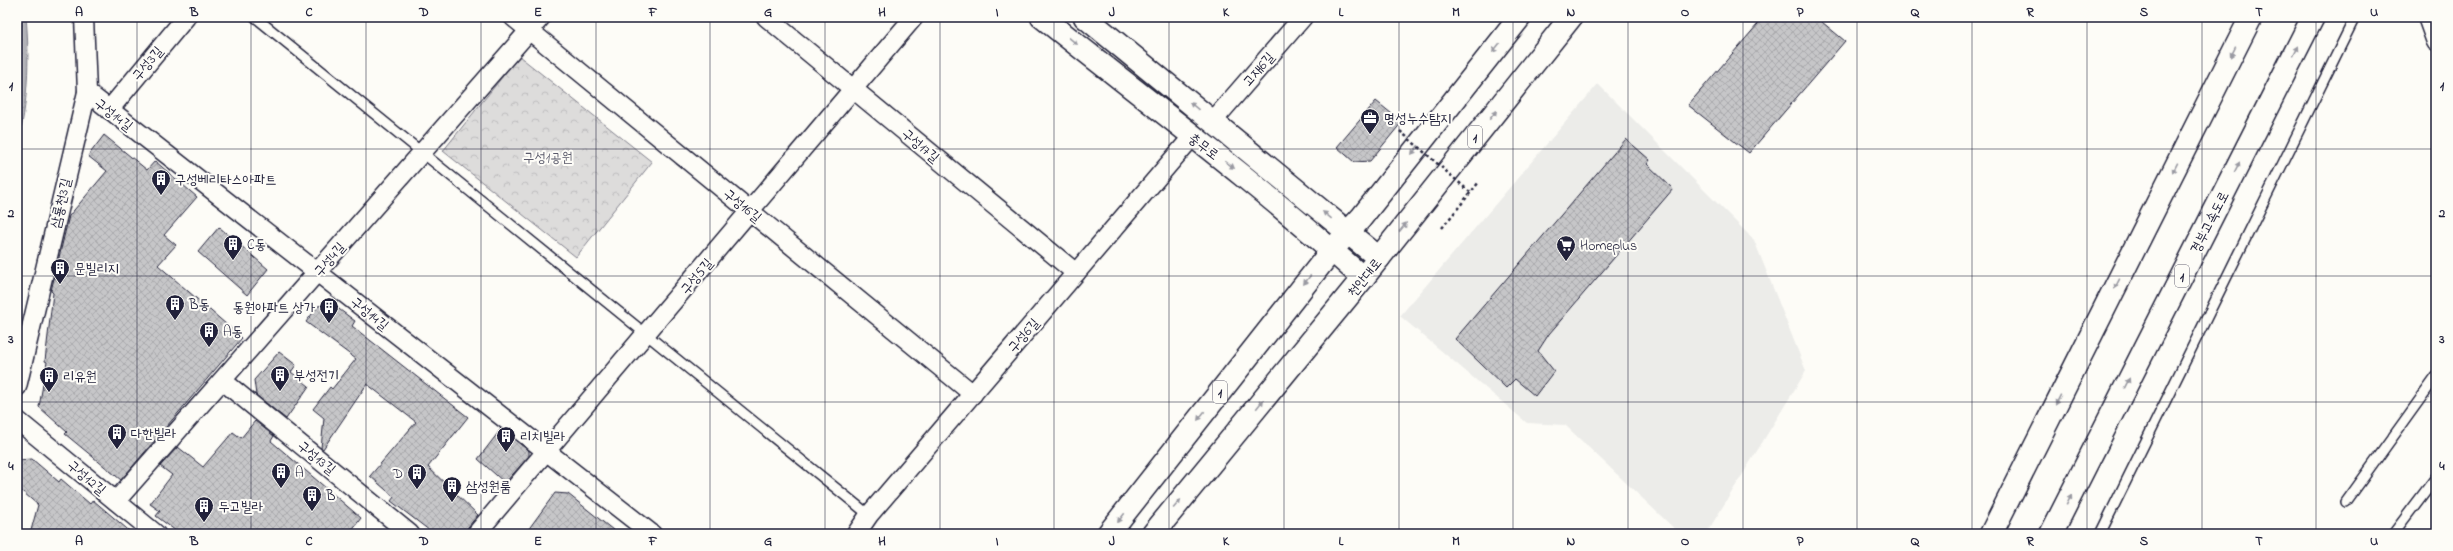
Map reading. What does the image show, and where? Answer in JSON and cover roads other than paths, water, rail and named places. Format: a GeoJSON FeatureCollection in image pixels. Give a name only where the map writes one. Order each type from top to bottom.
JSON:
{"type":"FeatureCollection","features":[{"type":"Feature","properties":{"kind":"main road","name":"충무로"},"geometry":{"type":"LineString","coordinates":[[1042,17],[1192,137],[1264,191],[1363,278]]}},
{"type":"Feature","properties":{"kind":"main road","name":"충무로"},"geometry":{"type":"LineString","coordinates":[[1085,17],[1379,258]]}},
{"type":"Feature","properties":{"kind":"main road","name":"1"},"geometry":{"type":"LineString","coordinates":[[1108,534],[1332,250],[1349,233],[1520,17]]}},
{"type":"Feature","properties":{"kind":"main road","name":"천안대로"},"geometry":{"type":"LineString","coordinates":[[1153,534],[1363,278],[1571,17]]}},
{"type":"Feature","properties":{"kind":"main road"},"geometry":{"type":"LineString","coordinates":[[1991,534],[2251,17]]}},
{"type":"Feature","properties":{"kind":"main road","name":"경부고속도로"},"geometry":{"type":"LineString","coordinates":[[2051,534],[2313,17]]}},
{"type":"Feature","properties":{"kind":"street","name":"삼룡천3길"},"geometry":{"type":"LineString","coordinates":[[17,387],[86,92],[84,17]]}},
{"type":"Feature","properties":{"kind":"street","name":"구성3길"},"geometry":{"type":"LineString","coordinates":[[109,110],[186,17]]}},
{"type":"Feature","properties":{"kind":"street","name":"구성16길"},"geometry":{"type":"LineString","coordinates":[[513,17],[973,394]]}},
{"type":"Feature","properties":{"kind":"street","name":"구성4길"},"geometry":{"type":"LineString","coordinates":[[116,501],[223,381],[422,151],[541,17]]}},
{"type":"Feature","properties":{"kind":"street","name":"구성17길"},"geometry":{"type":"LineString","coordinates":[[766,17],[1076,273]]}},
{"type":"Feature","properties":{"kind":"street","name":"구성5길"},"geometry":{"type":"LineString","coordinates":[[476,534],[914,17]]}},
{"type":"Feature","properties":{"kind":"street","name":"고재6길"},"geometry":{"type":"LineString","coordinates":[[1213,121],[1303,17]]}},
{"type":"Feature","properties":{"kind":"street"},"geometry":{"type":"LineString","coordinates":[[2427,17],[2436,42]]}},
{"type":"Feature","properties":{"kind":"street","name":"구성14길"},"geometry":{"type":"LineString","coordinates":[[86,92],[318,271],[652,534]]}},
{"type":"Feature","properties":{"kind":"street","name":"구성6길"},"geometry":{"type":"LineString","coordinates":[[856,534],[869,515],[1192,137]]}},
{"type":"Feature","properties":{"kind":"street","name":"구성13길"},"geometry":{"type":"LineString","coordinates":[[223,381],[410,534]]}},
{"type":"Feature","properties":{"kind":"street","name":"구성12길"},"geometry":{"type":"LineString","coordinates":[[17,420],[156,534]]}},
{"type":"Feature","properties":{"kind":"lane"},"geometry":{"type":"LineString","coordinates":[[254,17],[422,151],[646,335],[869,515]]}},
{"type":"Feature","properties":{"kind":"lane"},"geometry":{"type":"LineString","coordinates":[[2100,534],[2355,17]]}},
{"type":"Feature","properties":{"kind":"lane"},"geometry":{"type":"LineString","coordinates":[[2346,502],[2436,377]]}},
{"type":"Feature","properties":{"kind":"lane"},"geometry":{"type":"LineString","coordinates":[[2393,534],[2436,477]]}},
{"type":"Feature","properties":{"kind":"water"},"geometry":{"type":"Polygon","coordinates":[[[17,17],[26,17],[28,65],[24,114],[17,146],[17,17]]]}},
{"type":"Feature","properties":{"kind":"place","name":"명성누수탐지"},"geometry":{"type":"Point","coordinates":[1370,135]}},
{"type":"Feature","properties":{"kind":"place","name":"구성베리타스아파트"},"geometry":{"type":"Point","coordinates":[161,196]}},
{"type":"Feature","properties":{"kind":"place","name":"C동"},"geometry":{"type":"Point","coordinates":[233,261]}},
{"type":"Feature","properties":{"kind":"place","name":"Homeplus"},"geometry":{"type":"Point","coordinates":[1566,262]}},
{"type":"Feature","properties":{"kind":"place","name":"문빌리지"},"geometry":{"type":"Point","coordinates":[60,285]}},
{"type":"Feature","properties":{"kind":"place","name":"B동"},"geometry":{"type":"Point","coordinates":[175,321]}},
{"type":"Feature","properties":{"kind":"place","name":"동원아파트 상가"},"geometry":{"type":"Point","coordinates":[329,324]}},
{"type":"Feature","properties":{"kind":"place","name":"A동"},"geometry":{"type":"Point","coordinates":[209,348]}},
{"type":"Feature","properties":{"kind":"place","name":"부성전기"},"geometry":{"type":"Point","coordinates":[280,392]}},
{"type":"Feature","properties":{"kind":"place","name":"리유원"},"geometry":{"type":"Point","coordinates":[49,393]}},
{"type":"Feature","properties":{"kind":"place","name":"다한빌라"},"geometry":{"type":"Point","coordinates":[117,450]}},
{"type":"Feature","properties":{"kind":"place","name":"리치빌라"},"geometry":{"type":"Point","coordinates":[506,453]}},
{"type":"Feature","properties":{"kind":"place","name":"A"},"geometry":{"type":"Point","coordinates":[281,489]}},
{"type":"Feature","properties":{"kind":"place","name":"D"},"geometry":{"type":"Point","coordinates":[417,490]}},
{"type":"Feature","properties":{"kind":"place","name":"삼성원룸"},"geometry":{"type":"Point","coordinates":[452,503]}},
{"type":"Feature","properties":{"kind":"place","name":"B"},"geometry":{"type":"Point","coordinates":[312,512]}},
{"type":"Feature","properties":{"kind":"place","name":"두고빌라"},"geometry":{"type":"Point","coordinates":[204,523]}},
{"type":"Feature","properties":{"kind":"park label","name":"구성1공원"},"geometry":{"type":"Point","coordinates":[548,157]}}]}
